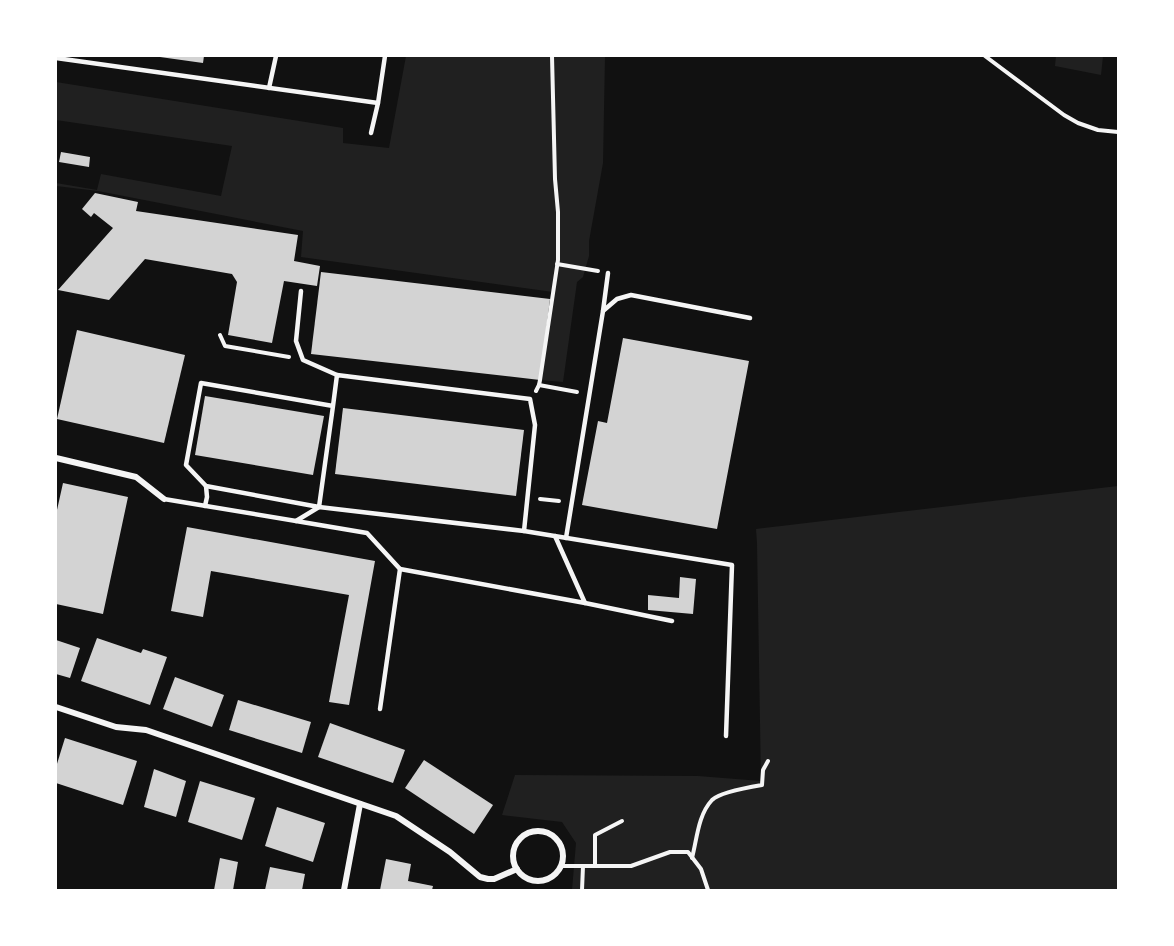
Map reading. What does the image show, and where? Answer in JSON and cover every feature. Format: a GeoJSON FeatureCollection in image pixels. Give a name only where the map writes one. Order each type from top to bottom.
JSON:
{"type":"FeatureCollection","features":[{"type":"Feature","properties":{"kind":"street"},"geometry":{"type":"LineString","coordinates":[[56,458],[136,477],[165,499]]}},
{"type":"Feature","properties":{"kind":"street"},"geometry":{"type":"LineString","coordinates":[[56,707],[116,727],[146,730],[396,816],[450,852],[480,877],[494,879],[517,869]]}},
{"type":"Feature","properties":{"kind":"street"},"geometry":{"type":"LineString","coordinates":[[344,891],[360,804]]}},
{"type":"Feature","properties":{"kind":"street"},"geometry":{"type":"LineString","coordinates":[[545,832],[558,841],[562,849],[561,866],[551,877],[537,881],[522,875],[514,862],[513,853],[521,838],[528,833],[545,832]]}},
{"type":"Feature","properties":{"kind":"lane"},"geometry":{"type":"LineString","coordinates":[[269,88],[276,56]]}},
{"type":"Feature","properties":{"kind":"lane"},"geometry":{"type":"LineString","coordinates":[[371,133],[385,56]]}},
{"type":"Feature","properties":{"kind":"lane"},"geometry":{"type":"LineString","coordinates":[[56,58],[378,103]]}},
{"type":"Feature","properties":{"kind":"lane"},"geometry":{"type":"LineString","coordinates":[[566,538],[608,273]]}},
{"type":"Feature","properties":{"kind":"lane"},"geometry":{"type":"LineString","coordinates":[[301,291],[296,341],[303,360],[337,375],[530,399],[535,425],[524,531]]}},
{"type":"Feature","properties":{"kind":"lane"},"geometry":{"type":"LineString","coordinates":[[603,311],[617,299],[631,294],[750,318]]}},
{"type":"Feature","properties":{"kind":"lane"},"geometry":{"type":"LineString","coordinates":[[319,507],[337,375]]}},
{"type":"Feature","properties":{"kind":"lane"},"geometry":{"type":"LineString","coordinates":[[333,406],[201,383],[186,465],[206,486],[319,507],[524,531],[732,565],[726,736]]}},
{"type":"Feature","properties":{"kind":"lane"},"geometry":{"type":"LineString","coordinates":[[205,506],[206,486]]}},
{"type":"Feature","properties":{"kind":"lane"},"geometry":{"type":"LineString","coordinates":[[165,499],[367,533],[400,569],[672,621]]}},
{"type":"Feature","properties":{"kind":"lane"},"geometry":{"type":"LineString","coordinates":[[296,521],[319,507]]}},
{"type":"Feature","properties":{"kind":"lane"},"geometry":{"type":"LineString","coordinates":[[555,536],[585,603]]}},
{"type":"Feature","properties":{"kind":"lane"},"geometry":{"type":"LineString","coordinates":[[380,709],[400,569]]}},
{"type":"Feature","properties":{"kind":"path"},"geometry":{"type":"LineString","coordinates":[[552,56],[558,212],[557,264],[539,385],[590,395]]}},
{"type":"Feature","properties":{"kind":"path"},"geometry":{"type":"LineString","coordinates":[[985,56],[1078,123],[1098,130],[1119,132]]}},
{"type":"Feature","properties":{"kind":"path"},"geometry":{"type":"LineString","coordinates":[[557,264],[608,273]]}},
{"type":"Feature","properties":{"kind":"path"},"geometry":{"type":"LineString","coordinates":[[220,335],[225,346],[291,358]]}},
{"type":"Feature","properties":{"kind":"path"},"geometry":{"type":"LineString","coordinates":[[527,497],[572,503]]}},
{"type":"Feature","properties":{"kind":"path"},"geometry":{"type":"LineString","coordinates":[[693,858],[703,813],[714,798],[762,785],[763,770],[768,761]]}},
{"type":"Feature","properties":{"kind":"path"},"geometry":{"type":"LineString","coordinates":[[595,866],[595,835],[622,821]]}},
{"type":"Feature","properties":{"kind":"path"},"geometry":{"type":"LineString","coordinates":[[561,866],[631,866],[670,852],[688,852],[701,869],[708,891]]}},
{"type":"Feature","properties":{"kind":"path"},"geometry":{"type":"LineString","coordinates":[[582,891],[583,866]]}},
{"type":"Feature","properties":{"kind":"shaded area"},"geometry":{"type":"Polygon","coordinates":[[[406,56],[605,56],[603,163],[589,241],[589,256],[583,277],[577,282],[563,382],[540,380],[553,292],[301,257],[303,231],[98,191],[56,186],[56,183],[97,190],[101,174],[221,196],[232,146],[56,120],[56,82],[343,128],[343,143],[389,148],[406,56]]]}},
{"type":"Feature","properties":{"kind":"shaded area"},"geometry":{"type":"Polygon","coordinates":[[[1056,56],[1103,56],[1101,75],[1055,66],[1056,56]]]}},
{"type":"Feature","properties":{"kind":"shaded area"},"geometry":{"type":"Polygon","coordinates":[[[1118,486],[1118,890],[572,890],[576,843],[562,822],[502,815],[515,775],[698,776],[761,781],[756,529],[1118,486]]]}},
{"type":"Feature","properties":{"kind":"building"},"geometry":{"type":"Polygon","coordinates":[[[161,56],[204,56],[203,63],[161,56]]]}},
{"type":"Feature","properties":{"kind":"building"},"geometry":{"type":"Polygon","coordinates":[[[61,152],[90,157],[89,167],[59,162],[61,152]]]}},
{"type":"Feature","properties":{"kind":"building"},"geometry":{"type":"Polygon","coordinates":[[[95,193],[138,202],[136,211],[298,235],[294,261],[320,266],[317,286],[284,281],[272,343],[228,335],[237,282],[232,274],[145,259],[109,300],[58,290],[113,228],[94,213],[91,217],[82,209],[95,193]]]}},
{"type":"Feature","properties":{"kind":"building"},"geometry":{"type":"Polygon","coordinates":[[[321,272],[550,299],[540,380],[311,354],[321,272]]]}},
{"type":"Feature","properties":{"kind":"building"},"geometry":{"type":"Polygon","coordinates":[[[77,330],[185,355],[164,443],[57,419],[77,330]]]}},
{"type":"Feature","properties":{"kind":"building"},"geometry":{"type":"Polygon","coordinates":[[[623,338],[749,361],[717,529],[582,505],[598,421],[607,423],[623,338]]]}},
{"type":"Feature","properties":{"kind":"building"},"geometry":{"type":"Polygon","coordinates":[[[205,396],[324,416],[313,475],[195,455],[205,396]]]}},
{"type":"Feature","properties":{"kind":"building"},"geometry":{"type":"Polygon","coordinates":[[[343,408],[524,430],[516,496],[335,474],[343,408]]]}},
{"type":"Feature","properties":{"kind":"building"},"geometry":{"type":"Polygon","coordinates":[[[63,483],[128,497],[103,614],[56,604],[56,510],[63,483]]]}},
{"type":"Feature","properties":{"kind":"building"},"geometry":{"type":"Polygon","coordinates":[[[187,527],[375,561],[349,705],[329,702],[349,595],[211,571],[203,617],[171,611],[187,527]]]}},
{"type":"Feature","properties":{"kind":"building"},"geometry":{"type":"Polygon","coordinates":[[[680,577],[696,579],[693,614],[648,610],[648,595],[679,598],[680,577]]]}},
{"type":"Feature","properties":{"kind":"building"},"geometry":{"type":"Polygon","coordinates":[[[97,638],[141,653],[143,649],[167,657],[150,705],[81,681],[97,638]]]}},
{"type":"Feature","properties":{"kind":"building"},"geometry":{"type":"Polygon","coordinates":[[[56,640],[80,648],[70,678],[56,674],[56,640]]]}},
{"type":"Feature","properties":{"kind":"building"},"geometry":{"type":"Polygon","coordinates":[[[175,677],[224,695],[212,727],[163,709],[175,677]]]}},
{"type":"Feature","properties":{"kind":"building"},"geometry":{"type":"Polygon","coordinates":[[[238,700],[311,722],[302,753],[229,730],[238,700]]]}},
{"type":"Feature","properties":{"kind":"building"},"geometry":{"type":"Polygon","coordinates":[[[330,723],[405,750],[393,783],[318,757],[330,723]]]}},
{"type":"Feature","properties":{"kind":"building"},"geometry":{"type":"Polygon","coordinates":[[[65,738],[137,761],[123,805],[56,783],[56,767],[65,738]]]}},
{"type":"Feature","properties":{"kind":"building"},"geometry":{"type":"Polygon","coordinates":[[[424,760],[493,805],[474,834],[405,788],[424,760]]]}},
{"type":"Feature","properties":{"kind":"building"},"geometry":{"type":"Polygon","coordinates":[[[154,769],[186,781],[176,817],[144,807],[154,769]]]}},
{"type":"Feature","properties":{"kind":"building"},"geometry":{"type":"Polygon","coordinates":[[[200,781],[255,798],[242,840],[188,822],[200,781]]]}},
{"type":"Feature","properties":{"kind":"building"},"geometry":{"type":"Polygon","coordinates":[[[277,807],[325,823],[313,862],[265,846],[277,807]]]}},
{"type":"Feature","properties":{"kind":"building"},"geometry":{"type":"Polygon","coordinates":[[[220,858],[238,862],[233,890],[214,890],[220,858]]]}},
{"type":"Feature","properties":{"kind":"building"},"geometry":{"type":"Polygon","coordinates":[[[386,859],[411,864],[408,881],[433,886],[432,890],[380,890],[386,859]]]}},
{"type":"Feature","properties":{"kind":"building"},"geometry":{"type":"Polygon","coordinates":[[[270,867],[305,874],[302,890],[265,890],[270,867]]]}}]}
